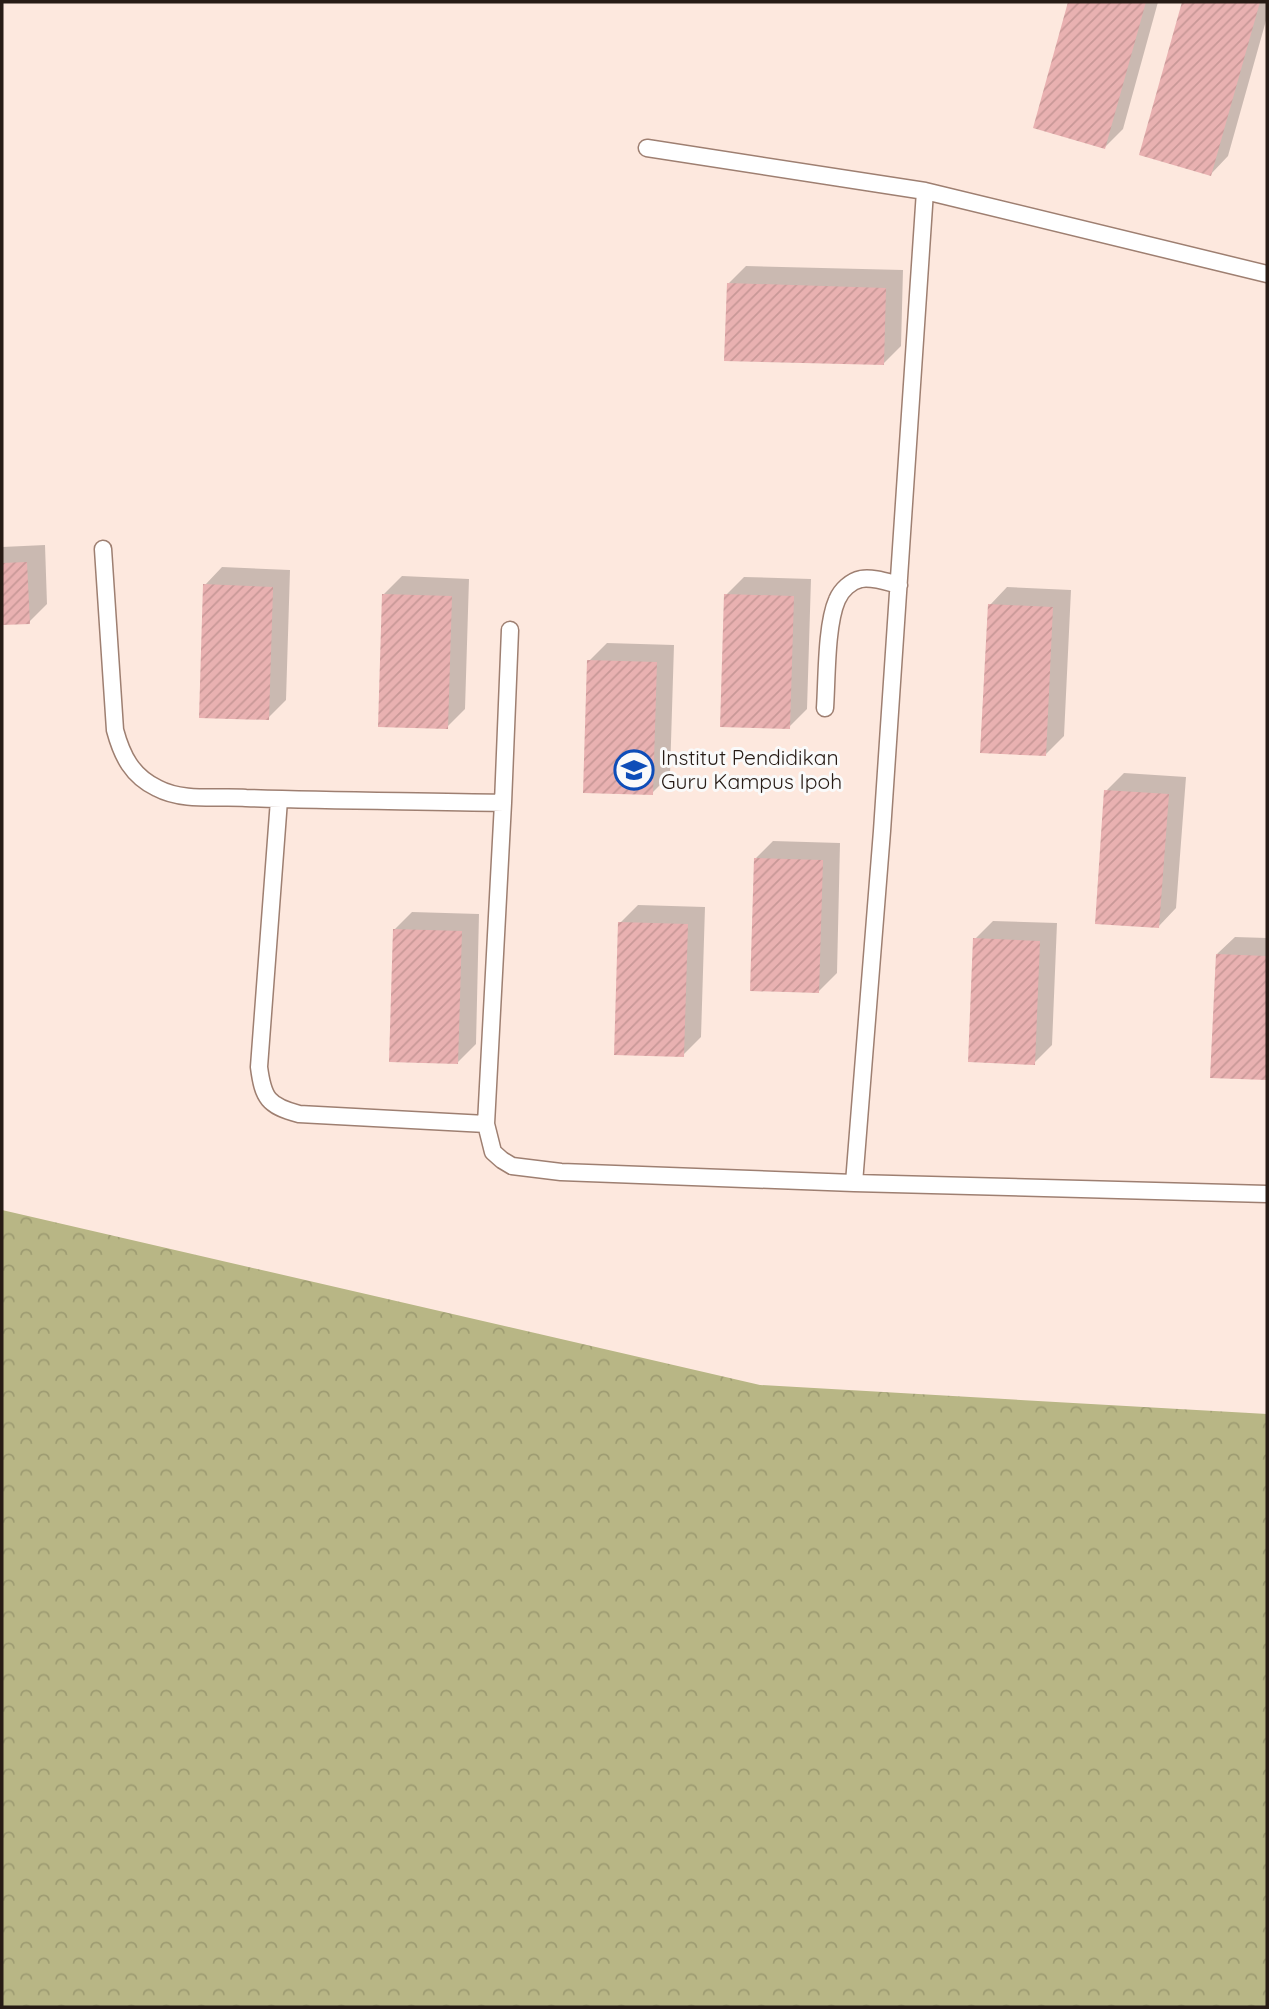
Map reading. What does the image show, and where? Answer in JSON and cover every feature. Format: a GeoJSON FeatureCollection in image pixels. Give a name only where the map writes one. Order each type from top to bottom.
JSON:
{"type":"FeatureCollection","features":[{"type":"Feature","properties":{"kind":"lane"},"geometry":{"type":"LineString","coordinates":[[648,148],[925,191],[1267,274]]}},
{"type":"Feature","properties":{"kind":"lane"},"geometry":{"type":"LineString","coordinates":[[854,1183],[883,831],[925,191]]}},
{"type":"Feature","properties":{"kind":"lane"},"geometry":{"type":"LineString","coordinates":[[103,549],[115,730],[121,752],[133,772],[157,789],[182,796],[279,800],[503,803]]}},
{"type":"Feature","properties":{"kind":"lane"},"geometry":{"type":"LineString","coordinates":[[825,708],[832,620],[837,598],[847,586],[860,579],[899,585]]}},
{"type":"Feature","properties":{"kind":"lane"},"geometry":{"type":"LineString","coordinates":[[510,630],[486,1124],[493,1152],[502,1160],[512,1166],[561,1172],[1267,1194]]}},
{"type":"Feature","properties":{"kind":"lane"},"geometry":{"type":"LineString","coordinates":[[279,800],[259,1067],[261,1085],[268,1099],[278,1108],[299,1114],[486,1124]]}},
{"type":"Feature","properties":{"kind":"green space"},"geometry":{"type":"Polygon","coordinates":[[[2,1210],[760,1385],[1267,1414],[1267,2007],[2,2007],[2,1210]]]}},
{"type":"Feature","properties":{"kind":"building"},"geometry":{"type":"Polygon","coordinates":[[[1068,2],[1146,2],[1105,149],[1033,128],[1068,2]]]}},
{"type":"Feature","properties":{"kind":"building"},"geometry":{"type":"Polygon","coordinates":[[[1182,2],[1260,2],[1211,176],[1139,155],[1182,2]]]}},
{"type":"Feature","properties":{"kind":"building"},"geometry":{"type":"Polygon","coordinates":[[[727,283],[886,288],[884,365],[724,361],[727,283]]]}},
{"type":"Feature","properties":{"kind":"building"},"geometry":{"type":"Polygon","coordinates":[[[27,562],[30,624],[2,625],[2,563],[27,562]]]}},
{"type":"Feature","properties":{"kind":"building"},"geometry":{"type":"Polygon","coordinates":[[[203,584],[273,587],[269,720],[199,718],[203,584]]]}},
{"type":"Feature","properties":{"kind":"building"},"geometry":{"type":"Polygon","coordinates":[[[382,594],[452,596],[448,729],[378,727],[382,594]]]}},
{"type":"Feature","properties":{"kind":"building"},"geometry":{"type":"Polygon","coordinates":[[[724,594],[794,596],[790,729],[720,727],[724,594]]]}},
{"type":"Feature","properties":{"kind":"building"},"geometry":{"type":"Polygon","coordinates":[[[988,604],[1053,607],[1046,756],[980,753],[988,604]]]}},
{"type":"Feature","properties":{"kind":"building"},"geometry":{"type":"Polygon","coordinates":[[[587,660],[657,662],[653,795],[583,793],[587,660]]]}},
{"type":"Feature","properties":{"kind":"building"},"geometry":{"type":"Polygon","coordinates":[[[1104,790],[1169,794],[1159,928],[1095,924],[1104,790]]]}},
{"type":"Feature","properties":{"kind":"building"},"geometry":{"type":"Polygon","coordinates":[[[754,858],[823,860],[819,993],[750,991],[754,858]]]}},
{"type":"Feature","properties":{"kind":"building"},"geometry":{"type":"Polygon","coordinates":[[[618,922],[688,924],[684,1057],[614,1055],[618,922]]]}},
{"type":"Feature","properties":{"kind":"building"},"geometry":{"type":"Polygon","coordinates":[[[393,929],[462,931],[458,1064],[389,1062],[393,929]]]}},
{"type":"Feature","properties":{"kind":"building"},"geometry":{"type":"Polygon","coordinates":[[[973,938],[1040,941],[1035,1065],[968,1062],[973,938]]]}},
{"type":"Feature","properties":{"kind":"building"},"geometry":{"type":"Polygon","coordinates":[[[1216,954],[1267,956],[1267,1080],[1210,1078],[1216,954]]]}},
{"type":"Feature","properties":{"kind":"place","name":"Institut Pendidikan Guru Kampus Ipoh"},"geometry":{"type":"Point","coordinates":[634,770]}}]}
